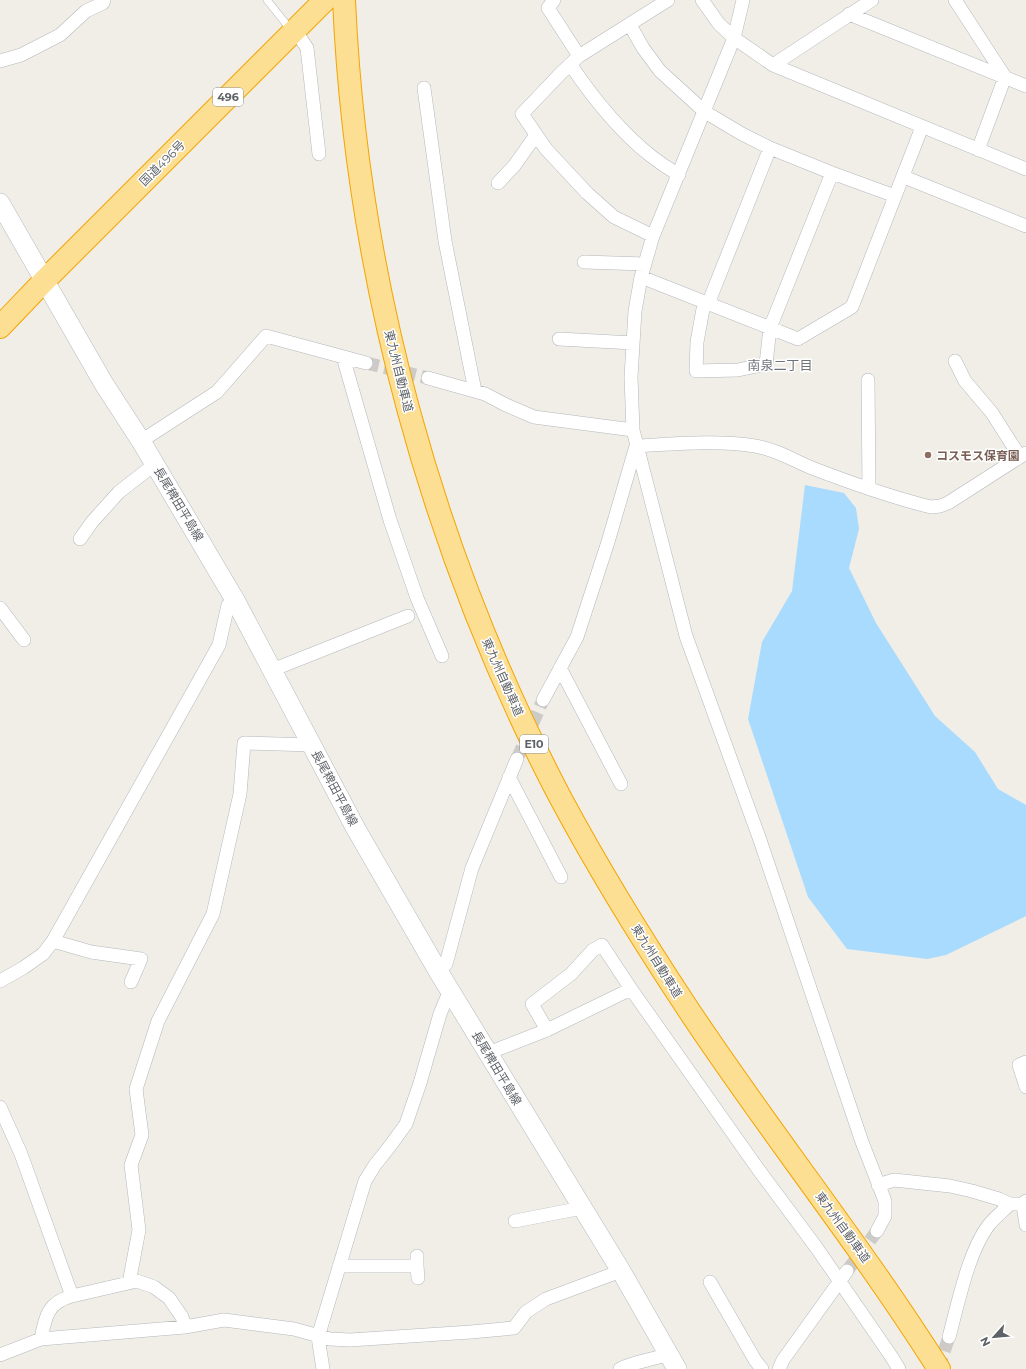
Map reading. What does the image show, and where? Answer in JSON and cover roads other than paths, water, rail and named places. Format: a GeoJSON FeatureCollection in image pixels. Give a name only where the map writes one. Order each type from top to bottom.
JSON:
{"type":"FeatureCollection","features":[{"type":"Feature","properties":{"kind":"highway","name":"国道496号"},"geometry":{"type":"LineString","coordinates":[[0,327],[44,281],[325,0]]}},
{"type":"Feature","properties":{"kind":"highway","name":"東九州自動車道"},"geometry":{"type":"LineString","coordinates":[[344,0],[352,114],[366,210],[385,312],[407,403],[432,486],[458,566],[488,644],[516,707],[560,798],[620,902],[678,994],[873,1269],[939,1369]]}},
{"type":"Feature","properties":{"kind":"main road","name":"長尾稗田平島線"},"geometry":{"type":"LineString","coordinates":[[0,203],[104,384],[155,464],[235,600],[356,829],[438,971],[621,1271],[673,1362]]}},
{"type":"Feature","properties":{"kind":"street"},"geometry":{"type":"LineString","coordinates":[[0,61],[21,55],[60,35],[86,11],[103,3],[104,0]]}},
{"type":"Feature","properties":{"kind":"street"},"geometry":{"type":"LineString","coordinates":[[554,0],[548,8],[575,60],[588,90],[631,138],[652,157],[679,176]]}},
{"type":"Feature","properties":{"kind":"street"},"geometry":{"type":"LineString","coordinates":[[653,236],[614,217],[587,192],[546,149],[522,114],[575,60],[668,0]]}},
{"type":"Feature","properties":{"kind":"street"},"geometry":{"type":"LineString","coordinates":[[702,0],[719,24],[734,38],[773,65],[1026,169]]}},
{"type":"Feature","properties":{"kind":"street"},"geometry":{"type":"LineString","coordinates":[[744,0],[734,38],[679,176],[653,236],[645,264],[635,311],[631,377],[633,430],[686,636],[760,840],[862,1142],[885,1201],[885,1216],[877,1231]]}},
{"type":"Feature","properties":{"kind":"street"},"geometry":{"type":"LineString","coordinates":[[773,65],[872,0]]}},
{"type":"Feature","properties":{"kind":"street"},"geometry":{"type":"LineString","coordinates":[[955,0],[1005,77]]}},
{"type":"Feature","properties":{"kind":"street"},"geometry":{"type":"LineString","coordinates":[[849,14],[1026,86]]}},
{"type":"Feature","properties":{"kind":"street"},"geometry":{"type":"LineString","coordinates":[[630,25],[643,48],[660,71],[705,112],[742,134],[770,148],[895,196]]}},
{"type":"Feature","properties":{"kind":"street"},"geometry":{"type":"LineString","coordinates":[[294,31],[307,48],[319,154]]}},
{"type":"Feature","properties":{"kind":"street"},"geometry":{"type":"LineString","coordinates":[[978,150],[1005,77]]}},
{"type":"Feature","properties":{"kind":"street"},"geometry":{"type":"LineString","coordinates":[[424,88],[445,241],[475,391]]}},
{"type":"Feature","properties":{"kind":"street"},"geometry":{"type":"LineString","coordinates":[[642,277],[798,339],[852,307],[895,196],[904,177],[922,127]]}},
{"type":"Feature","properties":{"kind":"street"},"geometry":{"type":"LineString","coordinates":[[498,183],[514,166],[536,135]]}},
{"type":"Feature","properties":{"kind":"street"},"geometry":{"type":"LineString","coordinates":[[770,148],[708,304],[703,309],[697,342],[696,371],[738,370],[766,364],[770,328],[832,173]]}},
{"type":"Feature","properties":{"kind":"street"},"geometry":{"type":"LineString","coordinates":[[904,177],[1026,226]]}},
{"type":"Feature","properties":{"kind":"street"},"geometry":{"type":"LineString","coordinates":[[584,262],[645,264]]}},
{"type":"Feature","properties":{"kind":"street"},"geometry":{"type":"LineString","coordinates":[[141,441],[217,392],[266,336],[366,363]]}},
{"type":"Feature","properties":{"kind":"street"},"geometry":{"type":"LineString","coordinates":[[559,339],[633,342]]}},
{"type":"Feature","properties":{"kind":"street"},"geometry":{"type":"LineString","coordinates":[[343,357],[390,520],[417,598],[442,656]]}},
{"type":"Feature","properties":{"kind":"street"},"geometry":{"type":"LineString","coordinates":[[636,446],[722,442],[757,446],[782,454],[808,466],[869,489],[931,507],[940,506],[948,503],[1023,455],[965,381],[955,361]]}},
{"type":"Feature","properties":{"kind":"street"},"geometry":{"type":"LineString","coordinates":[[428,378],[485,394],[534,417],[633,430]]}},
{"type":"Feature","properties":{"kind":"street"},"geometry":{"type":"LineString","coordinates":[[868,380],[869,489]]}},
{"type":"Feature","properties":{"kind":"street"},"geometry":{"type":"LineString","coordinates":[[543,700],[577,637],[608,542],[636,446]]}},
{"type":"Feature","properties":{"kind":"street"},"geometry":{"type":"LineString","coordinates":[[80,539],[92,522],[119,492],[155,464]]}},
{"type":"Feature","properties":{"kind":"street"},"geometry":{"type":"LineString","coordinates":[[0,981],[23,968],[43,954],[53,941],[218,645],[228,605],[235,600]]}},
{"type":"Feature","properties":{"kind":"street"},"geometry":{"type":"LineString","coordinates":[[0,608],[24,640]]}},
{"type":"Feature","properties":{"kind":"street"},"geometry":{"type":"LineString","coordinates":[[272,670],[408,616]]}},
{"type":"Feature","properties":{"kind":"street"},"geometry":{"type":"LineString","coordinates":[[560,668],[621,784]]}},
{"type":"Feature","properties":{"kind":"street"},"geometry":{"type":"LineString","coordinates":[[129,1283],[139,1230],[131,1166],[142,1135],[136,1089],[158,1021],[213,914],[240,794],[244,743],[312,745]]}},
{"type":"Feature","properties":{"kind":"street"},"geometry":{"type":"LineString","coordinates":[[438,971],[446,964],[472,868],[517,759]]}},
{"type":"Feature","properties":{"kind":"street"},"geometry":{"type":"LineString","coordinates":[[509,777],[561,877]]}},
{"type":"Feature","properties":{"kind":"street"},"geometry":{"type":"LineString","coordinates":[[53,941],[91,952],[141,959],[131,982]]}},
{"type":"Feature","properties":{"kind":"street"},"geometry":{"type":"LineString","coordinates":[[547,1030],[532,1004],[571,974],[593,950],[602,945],[631,989],[758,1169],[816,1247],[843,1276],[899,1369]]}},
{"type":"Feature","properties":{"kind":"street"},"geometry":{"type":"LineString","coordinates":[[488,1053],[547,1030],[631,989]]}},
{"type":"Feature","properties":{"kind":"street"},"geometry":{"type":"LineString","coordinates":[[323,1369],[318,1336],[365,1181],[375,1165],[406,1124],[420,1084],[440,1014],[450,990]]}},
{"type":"Feature","properties":{"kind":"street"},"geometry":{"type":"LineString","coordinates":[[1026,1062],[1019,1065],[1026,1087]]}},
{"type":"Feature","properties":{"kind":"street"},"geometry":{"type":"LineString","coordinates":[[0,1107],[21,1154],[72,1296]]}},
{"type":"Feature","properties":{"kind":"street"},"geometry":{"type":"LineString","coordinates":[[878,1185],[894,1180],[950,1186],[1019,1203]]}},
{"type":"Feature","properties":{"kind":"street"},"geometry":{"type":"LineString","coordinates":[[1019,1203],[1026,1225]]}},
{"type":"Feature","properties":{"kind":"street"},"geometry":{"type":"LineString","coordinates":[[949,1337],[972,1256],[980,1238],[988,1225],[1019,1203]]}},
{"type":"Feature","properties":{"kind":"street"},"geometry":{"type":"LineString","coordinates":[[515,1221],[582,1208]]}},
{"type":"Feature","properties":{"kind":"street"},"geometry":{"type":"LineString","coordinates":[[339,1266],[417,1267]]}},
{"type":"Feature","properties":{"kind":"street"},"geometry":{"type":"LineString","coordinates":[[0,1355],[41,1339],[185,1327],[224,1320],[294,1329],[330,1339],[350,1340],[514,1328],[526,1312],[546,1299],[621,1271]]}},
{"type":"Feature","properties":{"kind":"street"},"geometry":{"type":"LineString","coordinates":[[779,1369],[843,1276]]}},
{"type":"Feature","properties":{"kind":"street"},"geometry":{"type":"LineString","coordinates":[[41,1339],[44,1319],[53,1305],[64,1298],[137,1281],[154,1287],[169,1298],[182,1317],[185,1327]]}},
{"type":"Feature","properties":{"kind":"street"},"geometry":{"type":"LineString","coordinates":[[710,1282],[755,1360],[762,1369]]}},
{"type":"Feature","properties":{"kind":"street"},"geometry":{"type":"LineString","coordinates":[[620,1369],[626,1366],[655,1359],[673,1362]]}},
{"type":"Feature","properties":{"kind":"lane"},"geometry":{"type":"LineString","coordinates":[[267,0],[294,31]]}},
{"type":"Feature","properties":{"kind":"water"},"geometry":{"type":"Polygon","coordinates":[[[805,485],[844,493],[856,508],[859,529],[849,568],[876,623],[935,716],[975,752],[998,789],[1026,805],[1026,916],[946,955],[927,959],[847,949],[808,897],[748,719],[762,642],[792,591],[805,485]]]}},
{"type":"Feature","properties":{"kind":"tunnel"},"geometry":{"type":"LineString","coordinates":[[366,363],[428,378]]}},
{"type":"Feature","properties":{"kind":"tunnel"},"geometry":{"type":"LineString","coordinates":[[517,759],[543,700]]}},
{"type":"Feature","properties":{"kind":"tunnel"},"geometry":{"type":"LineString","coordinates":[[847,1271],[877,1231]]}},
{"type":"Feature","properties":{"kind":"tunnel"},"geometry":{"type":"LineString","coordinates":[[938,1369],[949,1337]]}},
{"type":"Feature","properties":{"kind":"place","name":"コスモス保育園"},"geometry":{"type":"Point","coordinates":[928,455]}},
{"type":"Feature","properties":{"kind":"district","name":"南泉二丁目"},"geometry":{"type":"Point","coordinates":[780,365]}}]}
